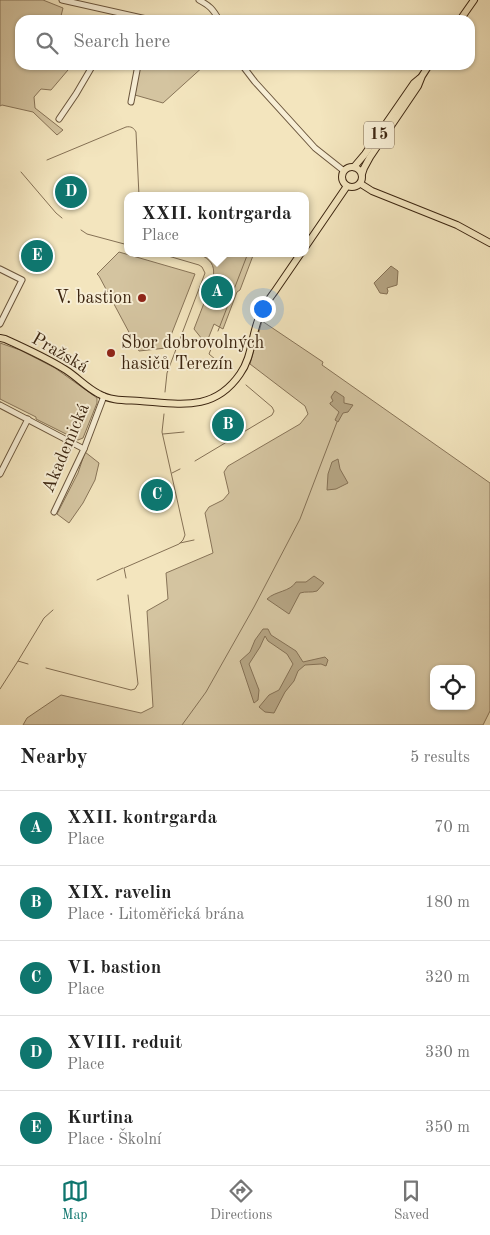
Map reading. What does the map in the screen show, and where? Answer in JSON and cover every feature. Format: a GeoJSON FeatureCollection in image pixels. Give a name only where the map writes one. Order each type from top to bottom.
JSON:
{"type":"FeatureCollection","features":[{"type":"Feature","properties":{"kind":"main road"},"geometry":{"type":"LineString","coordinates":[[464,15],[474,0]]}},
{"type":"Feature","properties":{"kind":"main road","name":"15"},"geometry":{"type":"LineString","coordinates":[[361,184],[364,168],[418,86],[426,70]]}},
{"type":"Feature","properties":{"kind":"main road","name":"15"},"geometry":{"type":"LineString","coordinates":[[354,167],[361,160],[414,83],[422,76]]}},
{"type":"Feature","properties":{"kind":"main road","name":"15"},"geometry":{"type":"LineString","coordinates":[[344,172],[348,168],[354,167],[359,169],[362,174]]}},
{"type":"Feature","properties":{"kind":"main road"},"geometry":{"type":"LineString","coordinates":[[344,172],[342,178],[347,186],[353,188],[361,184],[372,191],[457,225],[490,243]]}},
{"type":"Feature","properties":{"kind":"main road"},"geometry":{"type":"LineString","coordinates":[[309,242],[347,186]]}},
{"type":"Feature","properties":{"kind":"main road"},"geometry":{"type":"LineString","coordinates":[[104,396],[190,404],[204,402],[222,393],[243,370],[261,313],[298,257]]}},
{"type":"Feature","properties":{"kind":"main road","name":"Pražská"},"geometry":{"type":"LineString","coordinates":[[0,338],[10,341],[60,366],[104,396]]}},
{"type":"Feature","properties":{"kind":"street"},"geometry":{"type":"LineString","coordinates":[[62,0],[128,15]]}},
{"type":"Feature","properties":{"kind":"street"},"geometry":{"type":"LineString","coordinates":[[199,0],[210,6],[216,15]]}},
{"type":"Feature","properties":{"kind":"street"},"geometry":{"type":"LineString","coordinates":[[59,119],[90,70]]}},
{"type":"Feature","properties":{"kind":"street"},"geometry":{"type":"LineString","coordinates":[[131,102],[137,70]]}},
{"type":"Feature","properties":{"kind":"street"},"geometry":{"type":"LineString","coordinates":[[246,70],[315,148],[344,172]]}},
{"type":"Feature","properties":{"kind":"street"},"geometry":{"type":"LineString","coordinates":[[0,269],[22,280],[0,324]]}},
{"type":"Feature","properties":{"kind":"street","name":"Akademická"},"geometry":{"type":"LineString","coordinates":[[54,512],[84,449],[104,396]]}},
{"type":"Feature","properties":{"kind":"street"},"geometry":{"type":"LineString","coordinates":[[0,405],[84,449]]}},
{"type":"Feature","properties":{"kind":"street"},"geometry":{"type":"LineString","coordinates":[[0,474],[28,419]]}},
{"type":"Feature","properties":{"kind":"shaded area"},"geometry":{"type":"Polygon","coordinates":[[[0,0],[43,0],[63,8],[61,15],[15,15],[15,70],[68,70],[51,90],[41,89],[34,97],[35,108],[63,130],[57,135],[33,112],[0,106],[0,0]]]}},
{"type":"Feature","properties":{"kind":"shaded area"},"geometry":{"type":"Polygon","coordinates":[[[139,70],[199,70],[163,103],[135,95],[139,70]]]}},
{"type":"Feature","properties":{"kind":"shaded area","name":"V. bastion"},"geometry":{"type":"Polygon","coordinates":[[[119,252],[124,253],[124,257],[136,257],[195,274],[166,348],[139,351],[97,274],[119,252]]]}},
{"type":"Feature","properties":{"kind":"shaded area"},"geometry":{"type":"Polygon","coordinates":[[[205,257],[252,257],[223,329],[214,324],[206,344],[194,329],[213,277],[214,271],[205,257]]]}},
{"type":"Feature","properties":{"kind":"shaded area"},"geometry":{"type":"Polygon","coordinates":[[[391,266],[398,271],[397,285],[387,288],[387,294],[380,293],[374,283],[391,266]]]}},
{"type":"Feature","properties":{"kind":"shaded area"},"geometry":{"type":"Polygon","coordinates":[[[262,321],[323,362],[322,365],[490,483],[490,711],[483,725],[23,725],[27,718],[61,695],[141,713],[153,707],[147,611],[168,599],[166,573],[213,553],[205,513],[209,507],[223,500],[229,493],[224,472],[228,466],[300,424],[308,414],[305,406],[250,364],[262,321]]]}},
{"type":"Feature","properties":{"kind":"shaded area"},"geometry":{"type":"Polygon","coordinates":[[[0,343],[20,350],[55,368],[97,398],[97,403],[83,438],[78,440],[0,399],[0,343]]]}},
{"type":"Feature","properties":{"kind":"shaded area"},"geometry":{"type":"Polygon","coordinates":[[[335,391],[344,397],[344,403],[353,405],[348,412],[343,413],[338,422],[335,420],[339,412],[330,404],[333,401],[331,397],[335,391]]]}},
{"type":"Feature","properties":{"kind":"shaded area"},"geometry":{"type":"Polygon","coordinates":[[[85,452],[99,463],[95,480],[83,503],[69,523],[57,514],[78,473],[85,452]]]}},
{"type":"Feature","properties":{"kind":"shaded area"},"geometry":{"type":"Polygon","coordinates":[[[338,459],[340,469],[348,483],[336,489],[327,490],[328,474],[332,462],[338,459]]]}},
{"type":"Feature","properties":{"kind":"shaded area"},"geometry":{"type":"Polygon","coordinates":[[[314,576],[324,583],[317,591],[300,593],[289,614],[267,599],[290,588],[296,582],[306,582],[314,576]]]}},
{"type":"Feature","properties":{"kind":"shaded area"},"geometry":{"type":"Polygon","coordinates":[[[263,629],[268,629],[271,635],[296,651],[303,662],[325,657],[328,660],[326,666],[321,664],[305,665],[298,671],[274,713],[265,712],[259,707],[269,695],[279,690],[293,664],[287,654],[268,641],[265,636],[249,664],[259,690],[258,700],[254,703],[240,661],[250,652],[255,640],[263,629]]]}},
{"type":"Feature","properties":{"kind":"waterway"},"geometry":{"type":"LineString","coordinates":[[47,160],[126,127],[131,127],[136,132],[139,192]]}},
{"type":"Feature","properties":{"kind":"waterway"},"geometry":{"type":"LineString","coordinates":[[21,172],[62,218]]}},
{"type":"Feature","properties":{"kind":"waterway"},"geometry":{"type":"LineString","coordinates":[[81,230],[87,234],[124,244]]}},
{"type":"Feature","properties":{"kind":"waterway"},"geometry":{"type":"LineString","coordinates":[[165,392],[167,373],[205,273],[199,265],[172,257]]}},
{"type":"Feature","properties":{"kind":"waterway"},"geometry":{"type":"LineString","coordinates":[[218,331],[246,257]]}},
{"type":"Feature","properties":{"kind":"waterway"},"geometry":{"type":"LineString","coordinates":[[211,349],[209,354],[222,365]]}},
{"type":"Feature","properties":{"kind":"waterway"},"geometry":{"type":"LineString","coordinates":[[195,461],[272,415],[274,411],[272,407],[246,385]]}},
{"type":"Feature","properties":{"kind":"waterway"},"geometry":{"type":"LineString","coordinates":[[126,578],[124,568],[179,544],[185,535],[162,432],[164,414]]}},
{"type":"Feature","properties":{"kind":"waterway"},"geometry":{"type":"LineString","coordinates":[[182,725],[206,692],[254,607],[300,519],[337,422]]}},
{"type":"Feature","properties":{"kind":"waterway"},"geometry":{"type":"LineString","coordinates":[[163,434],[184,432]]}},
{"type":"Feature","properties":{"kind":"waterway"},"geometry":{"type":"LineString","coordinates":[[172,473],[180,469]]}},
{"type":"Feature","properties":{"kind":"waterway"},"geometry":{"type":"LineString","coordinates":[[180,543],[194,540]]}},
{"type":"Feature","properties":{"kind":"waterway"},"geometry":{"type":"LineString","coordinates":[[97,580],[123,568]]}},
{"type":"Feature","properties":{"kind":"waterway"},"geometry":{"type":"LineString","coordinates":[[46,668],[131,690],[135,689],[138,684],[128,595]]}},
{"type":"Feature","properties":{"kind":"waterway"},"geometry":{"type":"LineString","coordinates":[[18,661],[44,618],[53,610]]}},
{"type":"Feature","properties":{"kind":"waterway"},"geometry":{"type":"LineString","coordinates":[[0,689],[18,661],[28,664]]}},
{"type":"Feature","properties":{"kind":"place","name":"XVIII. reduit"},"geometry":{"type":"Point","coordinates":[71,192]}},
{"type":"Feature","properties":{"kind":"place","name":"Kurtina"},"geometry":{"type":"Point","coordinates":[37,256]}},
{"type":"Feature","properties":{"kind":"place","name":"XXII. kontrgarda"},"geometry":{"type":"Point","coordinates":[217,292]}},
{"type":"Feature","properties":{"kind":"place","name":"V. bastion"},"geometry":{"type":"Point","coordinates":[142,298]}},
{"type":"Feature","properties":{"kind":"place","name":"Sbor dobrovolných hasičů Terezín"},"geometry":{"type":"Point","coordinates":[111,353]}},
{"type":"Feature","properties":{"kind":"place","name":"XIX. ravelin"},"geometry":{"type":"Point","coordinates":[228,425]}},
{"type":"Feature","properties":{"kind":"place","name":"VI. bastion"},"geometry":{"type":"Point","coordinates":[157,495]}}]}
